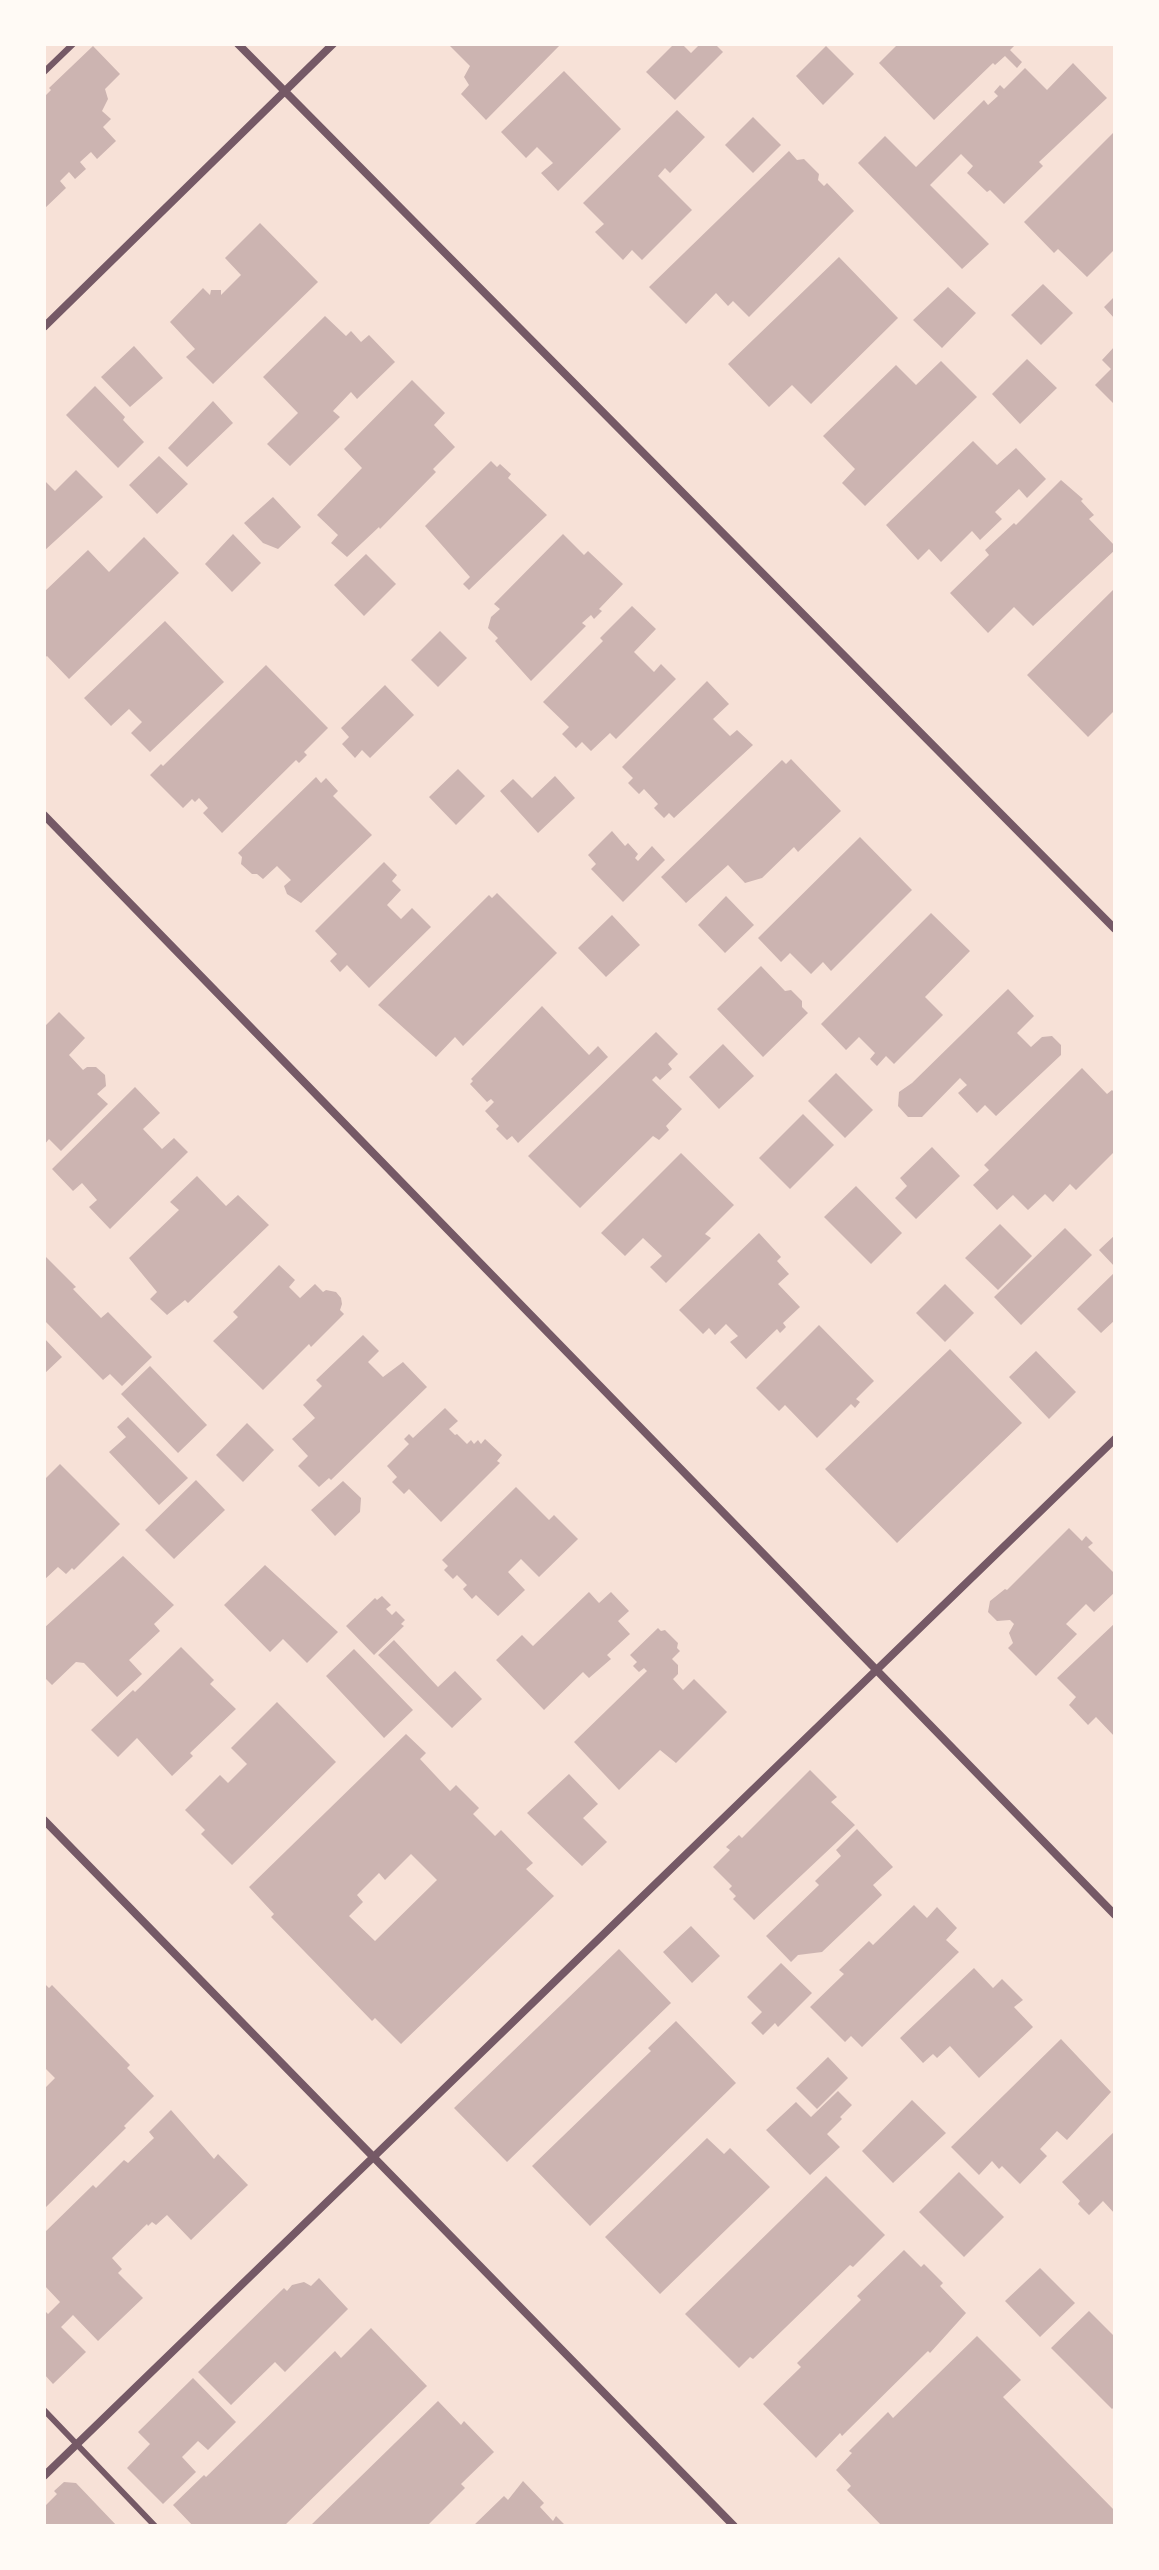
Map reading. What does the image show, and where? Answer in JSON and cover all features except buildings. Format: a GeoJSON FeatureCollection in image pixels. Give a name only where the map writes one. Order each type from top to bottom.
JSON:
{"type":"FeatureCollection","features":[{"type":"Feature","properties":{"kind":"street"},"geometry":{"type":"LineString","coordinates":[[238,44],[1115,929]]}},
{"type":"Feature","properties":{"kind":"street"},"geometry":{"type":"LineString","coordinates":[[44,327],[333,44]]}},
{"type":"Feature","properties":{"kind":"street"},"geometry":{"type":"LineString","coordinates":[[44,815],[877,1670],[1111,1904],[1115,1915]]}},
{"type":"Feature","properties":{"kind":"street"},"geometry":{"type":"LineString","coordinates":[[44,2476],[1115,1439]]}},
{"type":"Feature","properties":{"kind":"street"},"geometry":{"type":"LineString","coordinates":[[44,1820],[734,2526]]}},
{"type":"Feature","properties":{"kind":"lane"},"geometry":{"type":"LineString","coordinates":[[44,72],[73,44]]}},
{"type":"Feature","properties":{"kind":"lane"},"geometry":{"type":"LineString","coordinates":[[44,2410],[155,2526]]}}]}
